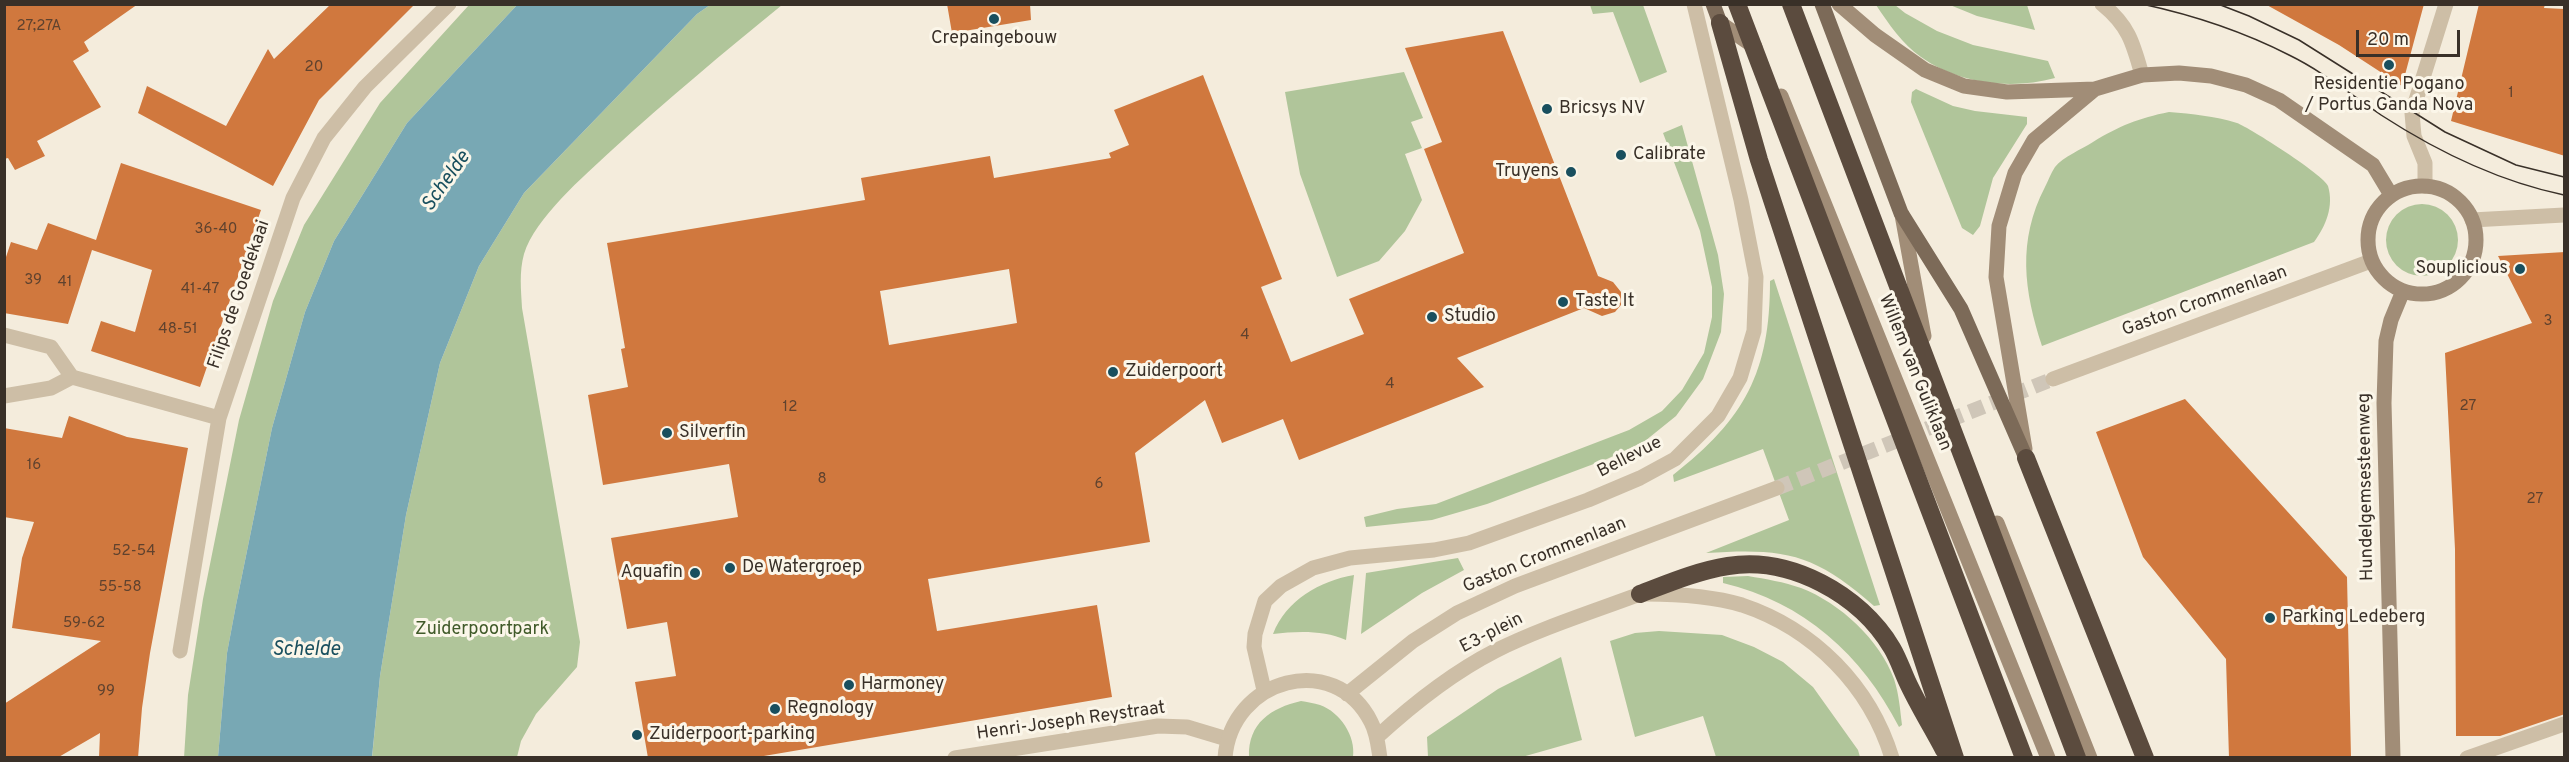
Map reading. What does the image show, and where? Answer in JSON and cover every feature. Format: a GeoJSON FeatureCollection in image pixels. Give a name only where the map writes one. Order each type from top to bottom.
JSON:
{"type":"FeatureCollection","features":[{"type":"Feature","properties":{"kind":"highway"},"geometry":{"type":"LineString","coordinates":[[1737,4],[2024,758]]}},
{"type":"Feature","properties":{"kind":"highway"},"geometry":{"type":"LineString","coordinates":[[1791,4],[2078,758]]}},
{"type":"Feature","properties":{"kind":"highway"},"geometry":{"type":"LineString","coordinates":[[1720,23],[1759,160],[1955,758]]}},
{"type":"Feature","properties":{"kind":"highway"},"geometry":{"type":"LineString","coordinates":[[2026,458],[2145,758]]}},
{"type":"Feature","properties":{"kind":"highway"},"geometry":{"type":"LineString","coordinates":[[1640,594],[1694,574],[1730,566],[1767,566],[1800,575],[1829,587],[1851,602],[1874,624],[1892,648],[1948,758]]}},
{"type":"Feature","properties":{"kind":"main road"},"geometry":{"type":"LineString","coordinates":[[1713,4],[1720,23]]}},
{"type":"Feature","properties":{"kind":"main road","name":"Willem van Guliklaan"},"geometry":{"type":"LineString","coordinates":[[1822,4],[1901,213],[1922,331],[2090,758]]}},
{"type":"Feature","properties":{"kind":"main road"},"geometry":{"type":"LineString","coordinates":[[1839,4],[1875,35],[1925,69],[1964,86],[2007,92],[2095,89],[2142,75],[2179,73],[2211,76],[2246,85],[2279,100],[2373,165],[2391,195]]}},
{"type":"Feature","properties":{"kind":"main road","name":"Willem van Guliklaan"},"geometry":{"type":"LineString","coordinates":[[1720,23],[1764,53],[2048,758]]}},
{"type":"Feature","properties":{"kind":"main road"},"geometry":{"type":"LineString","coordinates":[[2026,458],[1996,277],[1999,226],[2015,173],[2034,140],[2095,89]]}},
{"type":"Feature","properties":{"kind":"main road"},"geometry":{"type":"LineString","coordinates":[[2425,186],[2450,194],[2463,204],[2472,220],[2476,236],[2475,253],[2463,276],[2453,285],[2429,294],[2403,291],[2390,284],[2379,274],[2371,261],[2367,243],[2369,225],[2374,213],[2391,195],[2401,189],[2425,186]]}},
{"type":"Feature","properties":{"kind":"main road"},"geometry":{"type":"LineString","coordinates":[[1901,213],[1961,309],[2026,458]]}},
{"type":"Feature","properties":{"kind":"main road","name":"Hundelgemsesteenweg"},"geometry":{"type":"LineString","coordinates":[[2393,758],[2384,403],[2386,341],[2391,320],[2403,291]]}},
{"type":"Feature","properties":{"kind":"street","name":"Filips de Goedekaai"},"geometry":{"type":"LineString","coordinates":[[180,651],[219,418],[293,198],[324,138],[365,87],[449,4]]}},
{"type":"Feature","properties":{"kind":"street","name":"Bellevue"},"geometry":{"type":"LineString","coordinates":[[1264,690],[1254,647],[1255,634],[1265,601],[1281,586],[1313,568],[1350,558],[1434,550],[1469,543],[1588,500],[1640,478],[1675,459],[1718,416],[1740,378],[1754,331],[1756,277],[1741,200],[1694,4]]}},
{"type":"Feature","properties":{"kind":"street"},"geometry":{"type":"LineString","coordinates":[[2102,4],[2131,34],[2142,75]]}},
{"type":"Feature","properties":{"kind":"street"},"geometry":{"type":"LineString","coordinates":[[2425,186],[2425,163],[2414,136],[2412,113],[2446,4]]}},
{"type":"Feature","properties":{"kind":"street"},"geometry":{"type":"LineString","coordinates":[[2472,220],[2565,215]]}},
{"type":"Feature","properties":{"kind":"street","name":"Gaston Crommenlaan"},"geometry":{"type":"LineString","coordinates":[[2053,379],[2371,261]]}},
{"type":"Feature","properties":{"kind":"street"},"geometry":{"type":"LineString","coordinates":[[4,335],[51,347],[72,377],[219,418]]}},
{"type":"Feature","properties":{"kind":"street"},"geometry":{"type":"LineString","coordinates":[[4,396],[51,388],[72,377]]}},
{"type":"Feature","properties":{"kind":"street","name":"Gaston Crommenlaan"},"geometry":{"type":"LineString","coordinates":[[1347,694],[1413,641],[1457,613],[1515,586],[1777,488]]}},
{"type":"Feature","properties":{"kind":"street"},"geometry":{"type":"LineString","coordinates":[[1640,594],[1702,597],[1742,605],[1776,620],[1804,637],[1826,654],[1870,705],[1892,758]]}},
{"type":"Feature","properties":{"kind":"street","name":"E3-plein"},"geometry":{"type":"LineString","coordinates":[[1377,737],[1409,707],[1495,652],[1535,634],[1640,594]]}},
{"type":"Feature","properties":{"kind":"street"},"geometry":{"type":"LineString","coordinates":[[1225,758],[1227,739],[1233,723],[1243,709],[1264,690],[1284,682],[1306,681],[1327,684],[1347,694],[1360,706],[1371,721],[1377,737],[1380,758]]}},
{"type":"Feature","properties":{"kind":"street"},"geometry":{"type":"LineString","coordinates":[[2467,758],[2565,724]]}},
{"type":"Feature","properties":{"kind":"street","name":"Henri-Joseph Reystraat"},"geometry":{"type":"LineString","coordinates":[[955,758],[1158,726],[1187,727],[1227,739]]}},
{"type":"Feature","properties":{"kind":"green space"},"geometry":{"type":"Polygon","coordinates":[[[469,5],[517,5],[407,123],[334,241],[305,312],[272,428],[227,653],[218,757],[184,758],[188,695],[203,599],[239,420],[273,301],[304,225],[380,103],[469,5]]]}},
{"type":"Feature","properties":{"kind":"green space","name":"Zuiderpoortpark"},"geometry":{"type":"Polygon","coordinates":[[[710,5],[782,5],[717,58],[575,185],[538,226],[522,261],[522,308],[580,642],[577,667],[536,714],[521,741],[517,757],[372,758],[380,676],[406,515],[440,363],[479,266],[524,193],[697,14],[710,5]]]}},
{"type":"Feature","properties":{"kind":"green space"},"geometry":{"type":"Polygon","coordinates":[[[1590,5],[1643,5],[1667,72],[1640,83],[1613,12],[1593,14],[1590,5]]]}},
{"type":"Feature","properties":{"kind":"green space"},"geometry":{"type":"Polygon","coordinates":[[[1876,5],[1895,5],[1937,31],[1973,45],[2048,61],[2055,78],[2021,84],[2003,84],[1968,79],[1952,73],[1914,52],[1896,33],[1876,5]]]}},
{"type":"Feature","properties":{"kind":"green space"},"geometry":{"type":"Polygon","coordinates":[[[1950,5],[2027,5],[2035,30],[1977,16],[1950,5]]]}},
{"type":"Feature","properties":{"kind":"green space"},"geometry":{"type":"Polygon","coordinates":[[[1404,72],[1423,118],[1411,122],[1422,148],[1405,154],[1422,200],[1405,231],[1379,261],[1337,277],[1300,174],[1285,92],[1404,72]]]}},
{"type":"Feature","properties":{"kind":"green space"},"geometry":{"type":"Polygon","coordinates":[[[1916,89],[1953,106],[2027,117],[2027,124],[1993,178],[1980,226],[1973,235],[1962,228],[1911,102],[1912,92],[1916,89]]]}},
{"type":"Feature","properties":{"kind":"green space"},"geometry":{"type":"Polygon","coordinates":[[[2169,112],[2212,117],[2237,123],[2314,172],[2328,186],[2330,193],[2328,216],[2322,229],[2314,242],[2042,346],[2031,306],[2026,266],[2027,247],[2036,207],[2052,172],[2058,163],[2112,131],[2148,117],[2169,112]]]}},
{"type":"Feature","properties":{"kind":"green space"},"geometry":{"type":"Polygon","coordinates":[[[1682,125],[1718,255],[1724,294],[1721,332],[1703,379],[1676,416],[1645,441],[1607,459],[1487,504],[1432,520],[1366,527],[1364,517],[1397,509],[1436,504],[1629,430],[1662,411],[1682,390],[1704,353],[1712,317],[1712,287],[1700,231],[1663,133],[1682,125]]]}},
{"type":"Feature","properties":{"kind":"green space"},"geometry":{"type":"Polygon","coordinates":[[[2422,204],[2436,207],[2448,214],[2455,226],[2458,240],[2455,254],[2448,266],[2436,273],[2422,276],[2408,273],[2396,266],[2389,254],[2386,240],[2389,226],[2396,214],[2408,207],[2422,204]]]}},
{"type":"Feature","properties":{"kind":"green space"},"geometry":{"type":"Polygon","coordinates":[[[1774,279],[1880,605],[1874,606],[1834,575],[1797,558],[1757,552],[1706,553],[1789,520],[1763,449],[1674,482],[1673,475],[1719,434],[1748,391],[1758,368],[1765,342],[1770,281],[1774,279]]]}},
{"type":"Feature","properties":{"kind":"green space"},"geometry":{"type":"Polygon","coordinates":[[[1458,558],[1464,570],[1422,593],[1361,634],[1366,573],[1458,558]]]}},
{"type":"Feature","properties":{"kind":"green space"},"geometry":{"type":"Polygon","coordinates":[[[1354,575],[1346,640],[1329,634],[1310,632],[1273,634],[1286,611],[1295,602],[1317,587],[1354,575]]]}},
{"type":"Feature","properties":{"kind":"green space"},"geometry":{"type":"Polygon","coordinates":[[[1748,576],[1801,588],[1830,603],[1857,624],[1879,650],[1888,665],[1897,690],[1902,725],[1899,727],[1867,677],[1828,635],[1779,603],[1723,583],[1723,577],[1748,576]]]}},
{"type":"Feature","properties":{"kind":"green space"},"geometry":{"type":"Polygon","coordinates":[[[1659,631],[1722,635],[1754,647],[1783,662],[1813,687],[1858,750],[1860,757],[1716,757],[1703,716],[1635,737],[1610,641],[1635,633],[1659,631]]]}},
{"type":"Feature","properties":{"kind":"green space"},"geometry":{"type":"Polygon","coordinates":[[[1561,657],[1582,740],[1522,757],[1428,757],[1427,737],[1498,689],[1561,657]]]}},
{"type":"Feature","properties":{"kind":"green space"},"geometry":{"type":"Polygon","coordinates":[[[1301,701],[1327,708],[1340,719],[1352,741],[1353,757],[1249,757],[1252,735],[1263,719],[1280,708],[1301,701]]]}},
{"type":"Feature","properties":{"kind":"water","name":"Schelde"},"geometry":{"type":"Polygon","coordinates":[[[517,5],[710,5],[697,14],[524,193],[479,266],[440,363],[406,515],[380,676],[372,757],[218,757],[227,653],[236,605],[272,428],[305,312],[334,241],[407,123],[517,5]]]}},
{"type":"Feature","properties":{"kind":"building"},"geometry":{"type":"Polygon","coordinates":[[[4,4],[138,4],[84,42],[89,51],[73,61],[101,107],[37,141],[45,156],[15,170],[8,158],[4,159],[4,4]]]}},
{"type":"Feature","properties":{"kind":"building"},"geometry":{"type":"Polygon","coordinates":[[[331,4],[415,4],[319,100],[273,186],[138,113],[147,86],[226,126],[268,49],[274,59],[331,4]]]}},
{"type":"Feature","properties":{"kind":"building","name":"Crepaingebouw"},"geometry":{"type":"Polygon","coordinates":[[[947,4],[1030,4],[1031,20],[952,33],[947,4]]]}},
{"type":"Feature","properties":{"kind":"building","name":"Residentie Pogano / Portus Ganda Nova"},"geometry":{"type":"Polygon","coordinates":[[[2265,4],[2424,4],[2402,86],[2339,45],[2265,4]]]}},
{"type":"Feature","properties":{"kind":"building"},"geometry":{"type":"Polygon","coordinates":[[[2479,4],[2545,4],[2544,8],[2565,9],[2565,156],[2451,121],[2479,4]]]}},
{"type":"Feature","properties":{"kind":"building"},"geometry":{"type":"Polygon","coordinates":[[[1503,31],[1598,276],[1613,282],[1621,292],[1621,305],[1615,312],[1602,316],[1584,308],[1457,358],[1484,387],[1299,460],[1283,419],[1222,443],[1205,400],[1135,453],[1150,542],[928,579],[937,631],[1097,605],[1112,697],[752,758],[648,758],[635,682],[676,676],[667,622],[627,629],[611,538],[738,517],[729,464],[603,485],[588,395],[628,387],[621,349],[625,348],[607,243],[865,200],[861,178],[990,156],[994,178],[1111,158],[1109,153],[1129,145],[1114,110],[1203,75],[1282,279],[1261,287],[1291,362],[1364,334],[1349,299],[1464,253],[1424,149],[1442,142],[1405,48],[1503,31]],[[1009,269],[880,291],[889,345],[1017,323],[1009,269]]]}},
{"type":"Feature","properties":{"kind":"building"},"geometry":{"type":"Polygon","coordinates":[[[121,163],[261,210],[200,387],[91,351],[101,321],[135,332],[152,270],[92,250],[68,324],[4,313],[4,263],[11,242],[37,250],[48,223],[96,240],[121,163]]]}},
{"type":"Feature","properties":{"kind":"building"},"geometry":{"type":"Polygon","coordinates":[[[2565,252],[2565,714],[2500,736],[2456,736],[2455,549],[2445,353],[2532,323],[2498,256],[2565,252]]]}},
{"type":"Feature","properties":{"kind":"building","name":"Parking Ledeberg"},"geometry":{"type":"Polygon","coordinates":[[[2185,399],[2347,577],[2351,758],[2229,758],[2226,659],[2143,557],[2096,432],[2185,399]]]}},
{"type":"Feature","properties":{"kind":"building"},"geometry":{"type":"Polygon","coordinates":[[[69,416],[127,437],[188,448],[150,653],[138,758],[99,758],[100,733],[57,758],[4,758],[4,704],[101,641],[12,628],[22,558],[34,522],[4,517],[4,428],[62,438],[69,416]]]}},
{"type":"Feature","properties":{"kind":"tunnel"},"geometry":{"type":"LineString","coordinates":[[1777,488],[2053,379]]}},
{"type":"Feature","properties":{"kind":"tram line"},"geometry":{"type":"LineString","coordinates":[[2142,4],[2217,25],[2271,46],[2313,68],[2381,115],[2446,153],[2515,182],[2564,195]]}},
{"type":"Feature","properties":{"kind":"tram line"},"geometry":{"type":"LineString","coordinates":[[2218,4],[2299,40],[2445,132],[2516,165],[2564,177]]}},
{"type":"Feature","properties":{"kind":"place","name":"Crepaingebouw"},"geometry":{"type":"Point","coordinates":[994,19]}},
{"type":"Feature","properties":{"kind":"place","name":"Residentie Pogano / Portus Ganda Nova"},"geometry":{"type":"Point","coordinates":[2389,65]}},
{"type":"Feature","properties":{"kind":"place","name":"Bricsys NV"},"geometry":{"type":"Point","coordinates":[1547,109]}},
{"type":"Feature","properties":{"kind":"place","name":"Calibrate"},"geometry":{"type":"Point","coordinates":[1621,155]}},
{"type":"Feature","properties":{"kind":"place","name":"Truyens"},"geometry":{"type":"Point","coordinates":[1571,172]}},
{"type":"Feature","properties":{"kind":"place","name":"Souplicious"},"geometry":{"type":"Point","coordinates":[2520,269]}},
{"type":"Feature","properties":{"kind":"place","name":"Taste It"},"geometry":{"type":"Point","coordinates":[1563,302]}},
{"type":"Feature","properties":{"kind":"place","name":"Studio"},"geometry":{"type":"Point","coordinates":[1432,317]}},
{"type":"Feature","properties":{"kind":"place","name":"Zuiderpoort"},"geometry":{"type":"Point","coordinates":[1113,372]}},
{"type":"Feature","properties":{"kind":"place","name":"Silverfin"},"geometry":{"type":"Point","coordinates":[667,433]}},
{"type":"Feature","properties":{"kind":"place","name":"De Watergroep"},"geometry":{"type":"Point","coordinates":[730,568]}},
{"type":"Feature","properties":{"kind":"place","name":"Aquafin"},"geometry":{"type":"Point","coordinates":[695,573]}},
{"type":"Feature","properties":{"kind":"place","name":"Parking Ledeberg"},"geometry":{"type":"Point","coordinates":[2270,618]}},
{"type":"Feature","properties":{"kind":"place","name":"Harmoney"},"geometry":{"type":"Point","coordinates":[849,685]}},
{"type":"Feature","properties":{"kind":"place","name":"Regnology"},"geometry":{"type":"Point","coordinates":[775,709]}},
{"type":"Feature","properties":{"kind":"place","name":"Zuiderpoort-parking"},"geometry":{"type":"Point","coordinates":[637,735]}}]}
